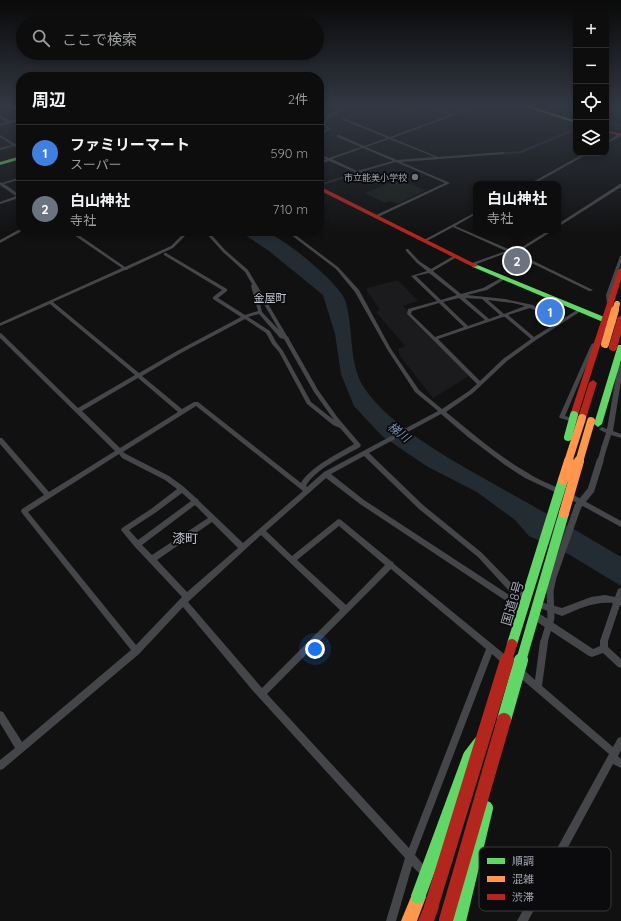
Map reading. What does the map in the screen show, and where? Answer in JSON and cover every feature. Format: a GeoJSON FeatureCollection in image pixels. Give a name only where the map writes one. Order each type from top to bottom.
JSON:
{"type":"FeatureCollection","features":[{"type":"Feature","properties":{"kind":"main road"},"geometry":{"type":"LineString","coordinates":[[0,164],[16,159]]}},
{"type":"Feature","properties":{"kind":"main road"},"geometry":{"type":"LineString","coordinates":[[324,191],[424,241],[503,278],[579,311],[621,327]]}},
{"type":"Feature","properties":{"kind":"main road"},"geometry":{"type":"LineString","coordinates":[[586,421],[609,344],[605,321],[613,306],[621,270]]}},
{"type":"Feature","properties":{"kind":"main road","name":"国道8号"},"geometry":{"type":"LineString","coordinates":[[609,344],[613,306],[621,292]]}},
{"type":"Feature","properties":{"kind":"main road","name":"国道8号"},"geometry":{"type":"LineString","coordinates":[[446,920],[500,738],[564,512],[586,421],[609,344],[621,320]]}},
{"type":"Feature","properties":{"kind":"main road","name":"国道8号"},"geometry":{"type":"LineString","coordinates":[[426,921],[486,734],[553,511],[561,465],[586,421]]}},
{"type":"Feature","properties":{"kind":"main road"},"geometry":{"type":"LineString","coordinates":[[409,921],[470,756],[486,734]]}},
{"type":"Feature","properties":{"kind":"main road"},"geometry":{"type":"LineString","coordinates":[[459,921],[482,829],[500,738]]}},
{"type":"Feature","properties":{"kind":"street"},"geometry":{"type":"LineString","coordinates":[[324,161],[358,149]]}},
{"type":"Feature","properties":{"kind":"street"},"geometry":{"type":"LineString","coordinates":[[369,149],[448,183],[375,217]]}},
{"type":"Feature","properties":{"kind":"street"},"geometry":{"type":"LineString","coordinates":[[416,149],[438,158]]}},
{"type":"Feature","properties":{"kind":"street"},"geometry":{"type":"LineString","coordinates":[[324,156],[357,172],[396,161],[503,153]]}},
{"type":"Feature","properties":{"kind":"street"},"geometry":{"type":"LineString","coordinates":[[536,181],[582,156]]}},
{"type":"Feature","properties":{"kind":"street"},"geometry":{"type":"LineString","coordinates":[[1,184],[16,180]]}},
{"type":"Feature","properties":{"kind":"street"},"geometry":{"type":"LineString","coordinates":[[1,184],[16,194]]}},
{"type":"Feature","properties":{"kind":"street"},"geometry":{"type":"LineString","coordinates":[[561,224],[621,185]]}},
{"type":"Feature","properties":{"kind":"street"},"geometry":{"type":"LineString","coordinates":[[0,203],[16,198]]}},
{"type":"Feature","properties":{"kind":"street"},"geometry":{"type":"LineString","coordinates":[[424,241],[473,215]]}},
{"type":"Feature","properties":{"kind":"street"},"geometry":{"type":"LineString","coordinates":[[453,226],[591,290]]}},
{"type":"Feature","properties":{"kind":"street"},"geometry":{"type":"LineString","coordinates":[[0,242],[16,233]]}},
{"type":"Feature","properties":{"kind":"street"},"geometry":{"type":"LineString","coordinates":[[473,264],[510,252],[517,252],[547,233]]}},
{"type":"Feature","properties":{"kind":"street"},"geometry":{"type":"LineString","coordinates":[[77,236],[126,269]]}},
{"type":"Feature","properties":{"kind":"street"},"geometry":{"type":"LineString","coordinates":[[0,325],[172,247],[183,236]]}},
{"type":"Feature","properties":{"kind":"street"},"geometry":{"type":"LineString","coordinates":[[187,236],[176,248],[165,254],[225,290],[215,298],[268,332],[274,343],[281,351],[309,403],[335,424],[341,426]]}},
{"type":"Feature","properties":{"kind":"street"},"geometry":{"type":"LineString","coordinates":[[210,236],[224,251],[247,271],[287,338],[316,391],[341,426],[358,445],[313,473],[304,483],[304,489]]}},
{"type":"Feature","properties":{"kind":"street"},"geometry":{"type":"LineString","coordinates":[[295,236],[322,256],[344,276],[361,298],[389,349],[417,391],[441,412],[507,463],[527,476],[573,497],[621,524]]}},
{"type":"Feature","properties":{"kind":"street"},"geometry":{"type":"LineString","coordinates":[[407,250],[418,262],[431,271],[488,321]]}},
{"type":"Feature","properties":{"kind":"street"},"geometry":{"type":"LineString","coordinates":[[456,256],[431,271],[413,276],[468,328]]}},
{"type":"Feature","properties":{"kind":"street"},"geometry":{"type":"LineString","coordinates":[[613,306],[608,295],[621,257]]}},
{"type":"Feature","properties":{"kind":"street"},"geometry":{"type":"LineString","coordinates":[[480,384],[409,314],[410,310],[485,289],[503,278]]}},
{"type":"Feature","properties":{"kind":"street"},"geometry":{"type":"LineString","coordinates":[[255,284],[253,286],[260,312],[282,337],[287,338]]}},
{"type":"Feature","properties":{"kind":"street"},"geometry":{"type":"LineString","coordinates":[[459,296],[484,299],[501,299],[531,306],[558,324]]}},
{"type":"Feature","properties":{"kind":"street"},"geometry":{"type":"LineString","coordinates":[[484,299],[534,339]]}},
{"type":"Feature","properties":{"kind":"street"},"geometry":{"type":"LineString","coordinates":[[50,302],[182,412]]}},
{"type":"Feature","properties":{"kind":"street"},"geometry":{"type":"LineString","coordinates":[[434,339],[531,306]]}},
{"type":"Feature","properties":{"kind":"street"},"geometry":{"type":"LineString","coordinates":[[0,766],[136,651],[185,600],[243,548],[304,489],[326,474],[441,412],[480,384],[505,360],[534,339],[579,311]]}},
{"type":"Feature","properties":{"kind":"street"},"geometry":{"type":"LineString","coordinates":[[78,410],[245,317],[260,312]]}},
{"type":"Feature","properties":{"kind":"street"},"geometry":{"type":"LineString","coordinates":[[0,334],[119,452],[167,478],[182,489],[243,548]]}},
{"type":"Feature","properties":{"kind":"street"},"geometry":{"type":"LineString","coordinates":[[538,688],[544,642],[551,618],[550,591],[553,578],[578,506],[591,490],[609,431],[620,384],[621,365]]}},
{"type":"Feature","properties":{"kind":"street"},"geometry":{"type":"LineString","coordinates":[[136,651],[24,511],[196,403],[304,489]]}},
{"type":"Feature","properties":{"kind":"street"},"geometry":{"type":"LineString","coordinates":[[586,421],[621,436]]}},
{"type":"Feature","properties":{"kind":"street"},"geometry":{"type":"LineString","coordinates":[[0,440],[48,496]]}},
{"type":"Feature","properties":{"kind":"street"},"geometry":{"type":"LineString","coordinates":[[367,452],[421,507],[480,555],[514,591],[542,606],[562,612],[588,600],[620,598],[606,633],[604,649]]}},
{"type":"Feature","properties":{"kind":"street"},"geometry":{"type":"LineString","coordinates":[[326,474],[362,502],[592,653],[604,649]]}},
{"type":"Feature","properties":{"kind":"street"},"geometry":{"type":"LineString","coordinates":[[182,489],[153,511],[124,530],[136,545],[152,559],[262,694],[468,921]]}},
{"type":"Feature","properties":{"kind":"street"},"geometry":{"type":"LineString","coordinates":[[136,545],[196,502]]}},
{"type":"Feature","properties":{"kind":"street"},"geometry":{"type":"LineString","coordinates":[[152,559],[213,518]]}},
{"type":"Feature","properties":{"kind":"street"},"geometry":{"type":"LineString","coordinates":[[292,560],[339,522],[392,564],[538,688],[613,755],[621,764]]}},
{"type":"Feature","properties":{"kind":"street"},"geometry":{"type":"LineString","coordinates":[[261,531],[346,610]]}},
{"type":"Feature","properties":{"kind":"street"},"geometry":{"type":"LineString","coordinates":[[262,694],[392,564]]}},
{"type":"Feature","properties":{"kind":"street"},"geometry":{"type":"LineString","coordinates":[[391,921],[410,857],[490,648]]}},
{"type":"Feature","properties":{"kind":"street"},"geometry":{"type":"LineString","coordinates":[[604,649],[621,664]]}},
{"type":"Feature","properties":{"kind":"street"},"geometry":{"type":"LineString","coordinates":[[0,715],[21,749]]}},
{"type":"Feature","properties":{"kind":"street"},"geometry":{"type":"LineString","coordinates":[[563,847],[621,741]]}},
{"type":"Feature","properties":{"kind":"street"},"geometry":{"type":"LineString","coordinates":[[522,921],[527,911]]}},
{"type":"Feature","properties":{"kind":"shaded area"},"geometry":{"type":"Polygon","coordinates":[[[397,180],[426,190],[397,204],[390,201],[385,203],[365,193],[397,180]]]}},
{"type":"Feature","properties":{"kind":"shaded area"},"geometry":{"type":"Polygon","coordinates":[[[398,280],[418,301],[403,306],[408,311],[407,315],[469,376],[433,398],[400,356],[398,349],[405,346],[376,312],[380,310],[367,291],[367,288],[398,280]]]}},
{"type":"Feature","properties":{"kind":"water","name":"梯川"},"geometry":{"type":"Polygon","coordinates":[[[246,236],[274,236],[283,241],[322,272],[341,293],[348,310],[353,355],[358,376],[363,386],[375,402],[409,432],[429,446],[621,557],[621,586],[570,555],[529,536],[515,520],[477,492],[428,467],[382,436],[354,406],[341,374],[335,334],[323,295],[269,251],[246,236]]]}},
{"type":"Feature","properties":{"kind":"waterway"},"geometry":{"type":"LineString","coordinates":[[496,154],[521,152],[528,149]]}},
{"type":"Feature","properties":{"kind":"waterway"},"geometry":{"type":"LineString","coordinates":[[324,183],[365,171]]}},
{"type":"Feature","properties":{"kind":"traffic: fast"},"geometry":{"type":"LineString","coordinates":[[0,164],[16,159]]}},
{"type":"Feature","properties":{"kind":"traffic: fast"},"geometry":{"type":"LineString","coordinates":[[475,266],[612,323]]}},
{"type":"Feature","properties":{"kind":"traffic: fast"},"geometry":{"type":"LineString","coordinates":[[598,424],[621,347]]}},
{"type":"Feature","properties":{"kind":"traffic: fast"},"geometry":{"type":"LineString","coordinates":[[568,437],[574,415]]}},
{"type":"Feature","properties":{"kind":"traffic: fast"},"geometry":{"type":"LineString","coordinates":[[512,644],[563,480]]}},
{"type":"Feature","properties":{"kind":"traffic: fast"},"geometry":{"type":"LineString","coordinates":[[504,720],[564,513]]}},
{"type":"Feature","properties":{"kind":"traffic: fast"},"geometry":{"type":"LineString","coordinates":[[418,897],[470,756],[480,743]]}},
{"type":"Feature","properties":{"kind":"traffic: fast"},"geometry":{"type":"LineString","coordinates":[[459,921],[486,808]]}},
{"type":"Feature","properties":{"kind":"traffic: slow"},"geometry":{"type":"LineString","coordinates":[[605,344],[617,304]]}},
{"type":"Feature","properties":{"kind":"traffic: slow"},"geometry":{"type":"LineString","coordinates":[[563,480],[582,418]]}},
{"type":"Feature","properties":{"kind":"traffic: slow"},"geometry":{"type":"LineString","coordinates":[[564,513],[591,421]]}},
{"type":"Feature","properties":{"kind":"traffic: slow"},"geometry":{"type":"LineString","coordinates":[[409,921],[418,897]]}},
{"type":"Feature","properties":{"kind":"traffic: jam"},"geometry":{"type":"LineString","coordinates":[[324,190],[475,266]]}},
{"type":"Feature","properties":{"kind":"traffic: jam"},"geometry":{"type":"LineString","coordinates":[[574,415],[621,270]]}},
{"type":"Feature","properties":{"kind":"traffic: jam"},"geometry":{"type":"LineString","coordinates":[[613,347],[621,320]]}},
{"type":"Feature","properties":{"kind":"traffic: jam"},"geometry":{"type":"LineString","coordinates":[[582,418],[593,383]]}},
{"type":"Feature","properties":{"kind":"traffic: jam"},"geometry":{"type":"LineString","coordinates":[[431,907],[512,644]]}},
{"type":"Feature","properties":{"kind":"traffic: jam"},"geometry":{"type":"LineString","coordinates":[[446,920],[504,720]]}},
{"type":"Feature","properties":{"kind":"traffic: jam"},"geometry":{"type":"LineString","coordinates":[[426,921],[431,907]]}},
{"type":"Feature","properties":{"kind":"place","name":"市立能美小学校"},"geometry":{"type":"Point","coordinates":[415,177]}},
{"type":"Feature","properties":{"kind":"place","name":"白山神社"},"geometry":{"type":"Point","coordinates":[517,261]}},
{"type":"Feature","properties":{"kind":"place","name":"ファミリーマート"},"geometry":{"type":"Point","coordinates":[550,312]}},
{"type":"Feature","properties":{"kind":"district","name":"金屋町"},"geometry":{"type":"Point","coordinates":[270,298]}},
{"type":"Feature","properties":{"kind":"district","name":"漆町"},"geometry":{"type":"Point","coordinates":[185,538]}}]}
